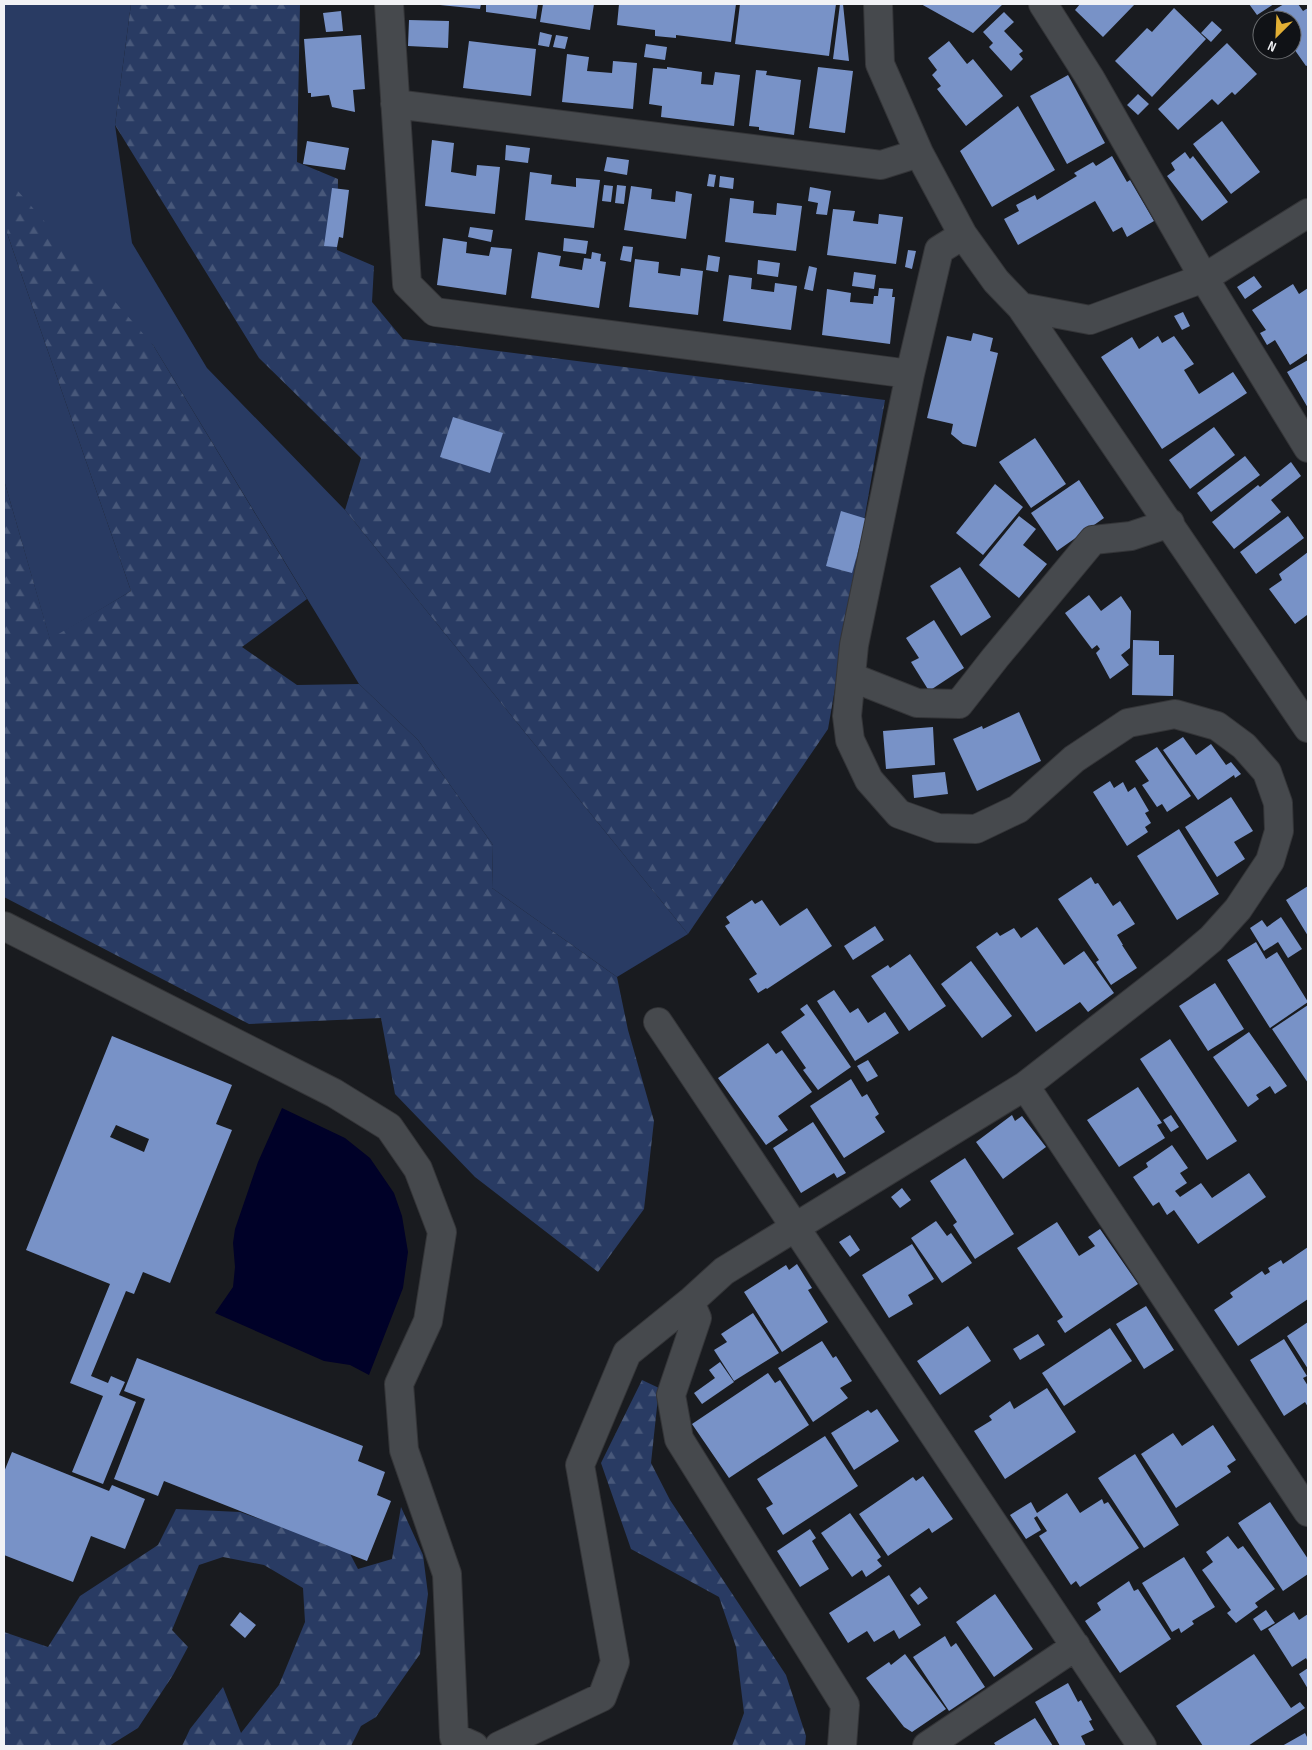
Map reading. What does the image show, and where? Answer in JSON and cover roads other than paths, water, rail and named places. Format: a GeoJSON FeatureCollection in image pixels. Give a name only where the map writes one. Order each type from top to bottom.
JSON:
{"type":"FeatureCollection","features":[{"type":"Feature","properties":{"kind":"street"},"geometry":{"type":"LineString","coordinates":[[389,4],[407,284],[435,312],[910,374]]}},
{"type":"Feature","properties":{"kind":"street"},"geometry":{"type":"LineString","coordinates":[[878,4],[880,64],[919,153],[963,235],[996,280],[1021,307],[1308,728]]}},
{"type":"Feature","properties":{"kind":"street"},"geometry":{"type":"LineString","coordinates":[[1043,4],[1090,78],[1204,278],[1308,448]]}},
{"type":"Feature","properties":{"kind":"street"},"geometry":{"type":"LineString","coordinates":[[395,104],[881,165],[919,153]]}},
{"type":"Feature","properties":{"kind":"street"},"geometry":{"type":"LineString","coordinates":[[1021,307],[1090,320],[1204,278],[1308,215]]}},
{"type":"Feature","properties":{"kind":"street"},"geometry":{"type":"LineString","coordinates":[[498,1746],[602,1698],[615,1662],[580,1465],[627,1353],[690,1302],[724,1271],[1025,1086],[1179,966],[1211,939],[1238,909],[1270,861],[1279,832],[1278,803],[1267,772],[1244,746],[1217,726],[1175,714],[1128,723],[1074,759],[1018,810],[976,829],[938,828],[899,814],[869,780],[850,740],[847,716],[854,645],[910,374],[939,250],[963,235]]}},
{"type":"Feature","properties":{"kind":"street"},"geometry":{"type":"LineString","coordinates":[[851,677],[917,703],[959,704],[994,658],[1093,540],[1131,536],[1170,524]]}},
{"type":"Feature","properties":{"kind":"street"},"geometry":{"type":"LineString","coordinates":[[4,926],[334,1093],[389,1127],[418,1169],[442,1232],[428,1321],[399,1384],[404,1450],[447,1574],[454,1737],[474,1746]]}},
{"type":"Feature","properties":{"kind":"street"},"geometry":{"type":"LineString","coordinates":[[658,1022],[1142,1746]]}},
{"type":"Feature","properties":{"kind":"street"},"geometry":{"type":"LineString","coordinates":[[1025,1086],[1308,1512]]}},
{"type":"Feature","properties":{"kind":"street"},"geometry":{"type":"LineString","coordinates":[[690,1302],[697,1318],[671,1395],[679,1439],[845,1705],[842,1746]]}},
{"type":"Feature","properties":{"kind":"street"},"geometry":{"type":"LineString","coordinates":[[926,1746],[1076,1646]]}}]}
